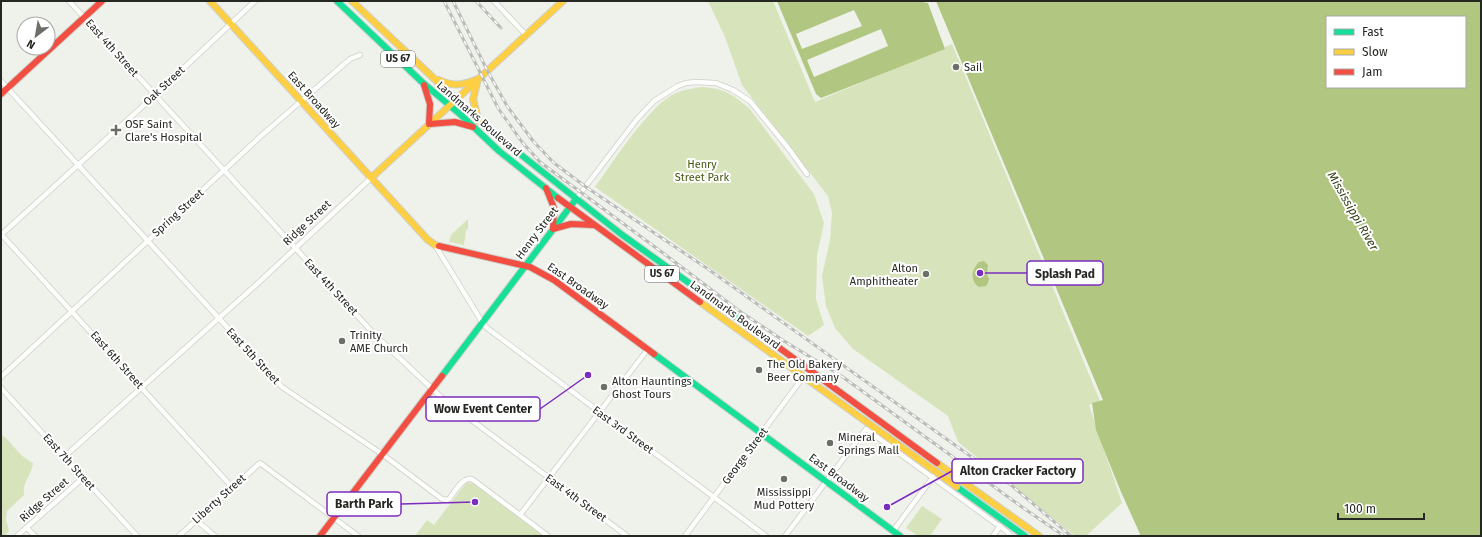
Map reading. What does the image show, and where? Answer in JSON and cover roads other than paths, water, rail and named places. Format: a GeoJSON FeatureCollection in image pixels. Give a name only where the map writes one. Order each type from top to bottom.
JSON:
{"type":"FeatureCollection","features":[{"type":"Feature","properties":{"kind":"main road"},"geometry":{"type":"LineString","coordinates":[[1,94],[102,1]]}},
{"type":"Feature","properties":{"kind":"main road","name":"East Broadway"},"geometry":{"type":"LineString","coordinates":[[210,1],[417,228],[436,245],[525,266],[541,272],[554,280],[648,348],[900,536]]}},
{"type":"Feature","properties":{"kind":"main road","name":"Landmarks Boulevard"},"geometry":{"type":"LineString","coordinates":[[337,1],[422,82],[499,152],[569,207],[1025,536]]}},
{"type":"Feature","properties":{"kind":"main road","name":"Landmarks Boulevard"},"geometry":{"type":"LineString","coordinates":[[352,1],[479,121],[576,199],[621,234],[1039,536]]}},
{"type":"Feature","properties":{"kind":"main road","name":"Ridge Street"},"geometry":{"type":"LineString","coordinates":[[371,178],[563,1]]}},
{"type":"Feature","properties":{"kind":"main road"},"geometry":{"type":"LineString","coordinates":[[429,74],[447,85],[464,85],[478,79]]}},
{"type":"Feature","properties":{"kind":"main road"},"geometry":{"type":"LineString","coordinates":[[478,79],[473,93],[472,105],[479,121]]}},
{"type":"Feature","properties":{"kind":"main road"},"geometry":{"type":"LineString","coordinates":[[422,82],[432,107],[429,124],[455,122],[473,127]]}},
{"type":"Feature","properties":{"kind":"main road"},"geometry":{"type":"LineString","coordinates":[[546,188],[554,208],[553,229],[571,224],[593,225]]}},
{"type":"Feature","properties":{"kind":"main road","name":"Henry Street"},"geometry":{"type":"LineString","coordinates":[[320,536],[576,199]]}},
{"type":"Feature","properties":{"kind":"street","name":"East 4th Street"},"geometry":{"type":"LineString","coordinates":[[69,1],[376,335],[432,389],[627,536]]}},
{"type":"Feature","properties":{"kind":"street","name":"Oak Street"},"geometry":{"type":"LineString","coordinates":[[1,235],[155,95],[255,1]]}},
{"type":"Feature","properties":{"kind":"street"},"geometry":{"type":"LineString","coordinates":[[494,1],[526,35]]}},
{"type":"Feature","properties":{"kind":"street","name":"Spring Street"},"geometry":{"type":"LineString","coordinates":[[1,377],[301,101],[350,59],[360,55]]}},
{"type":"Feature","properties":{"kind":"street","name":"East 5th Street"},"geometry":{"type":"LineString","coordinates":[[1,81],[282,387],[382,454],[444,500],[449,499],[464,480],[472,479],[548,536]]}},
{"type":"Feature","properties":{"kind":"street","name":"Henry Street"},"geometry":{"type":"LineString","coordinates":[[576,199],[637,119],[654,101],[678,86],[686,83],[716,83],[727,87],[750,101],[807,174]]}},
{"type":"Feature","properties":{"kind":"street","name":"Ridge Street"},"geometry":{"type":"LineString","coordinates":[[64,457],[142,388],[371,178]]}},
{"type":"Feature","properties":{"kind":"street","name":"East 6th Street"},"geometry":{"type":"LineString","coordinates":[[1,235],[232,487]]}},
{"type":"Feature","properties":{"kind":"street","name":"East 3rd Street"},"geometry":{"type":"LineString","coordinates":[[436,245],[482,322],[494,334],[766,536]]}},
{"type":"Feature","properties":{"kind":"street"},"geometry":{"type":"LineString","coordinates":[[520,515],[648,348]]}},
{"type":"Feature","properties":{"kind":"street","name":"George Street"},"geometry":{"type":"LineString","coordinates":[[685,536],[804,376]]}},
{"type":"Feature","properties":{"kind":"street","name":"East 7th Street"},"geometry":{"type":"LineString","coordinates":[[1,388],[137,536]]}},
{"type":"Feature","properties":{"kind":"street"},"geometry":{"type":"LineString","coordinates":[[785,536],[866,429],[1000,526],[1011,536]]}},
{"type":"Feature","properties":{"kind":"street","name":"Liberty Street"},"geometry":{"type":"LineString","coordinates":[[179,536],[260,463],[334,518]]}},
{"type":"Feature","properties":{"kind":"street"},"geometry":{"type":"LineString","coordinates":[[893,531],[933,477]]}},
{"type":"Feature","properties":{"kind":"street","name":"Ridge Street"},"geometry":{"type":"LineString","coordinates":[[17,536],[83,478]]}},
{"type":"Feature","properties":{"kind":"street"},"geometry":{"type":"LineString","coordinates":[[334,518],[358,536]]}},
{"type":"Feature","properties":{"kind":"street"},"geometry":{"type":"LineString","coordinates":[[196,520],[215,536]]}},
{"type":"Feature","properties":{"kind":"street"},"geometry":{"type":"LineString","coordinates":[[993,536],[1000,526]]}},
{"type":"Feature","properties":{"kind":"street"},"geometry":{"type":"LineString","coordinates":[[27,528],[34,536]]}},
{"type":"Feature","properties":{"kind":"water"},"geometry":{"type":"Polygon","coordinates":[[[777,1],[917,1],[928,3],[945,49],[821,98],[816,94],[777,1]]]}},
{"type":"Feature","properties":{"kind":"water","name":"Mississippi River"},"geometry":{"type":"Polygon","coordinates":[[[936,1],[1481,1],[1481,536],[1140,536],[1096,430],[1092,403],[1103,400],[936,1]]]}},
{"type":"Feature","properties":{"kind":"water"},"geometry":{"type":"Polygon","coordinates":[[[984,261],[988,265],[987,274],[989,279],[986,286],[979,287],[974,281],[973,271],[979,262],[984,261]]]}},
{"type":"Feature","properties":{"kind":"railway"},"geometry":{"type":"LineString","coordinates":[[444,1],[498,108],[522,142],[540,162],[738,310],[784,341],[840,375],[1064,536]]}},
{"type":"Feature","properties":{"kind":"railway"},"geometry":{"type":"LineString","coordinates":[[453,1],[487,70],[507,106],[533,141],[554,163],[586,187],[708,269],[1011,485],[1071,536]]}},
{"type":"Feature","properties":{"kind":"railway"},"geometry":{"type":"LineString","coordinates":[[476,1],[501,28]]}},
{"type":"Feature","properties":{"kind":"place","name":"Sail"},"geometry":{"type":"Point","coordinates":[956,67]}},
{"type":"Feature","properties":{"kind":"place","name":"OSF Saint Clare's Hospital"},"geometry":{"type":"Point","coordinates":[116,130]}},
{"type":"Feature","properties":{"kind":"place","name":"Splash Pad"},"geometry":{"type":"Point","coordinates":[980,273]}},
{"type":"Feature","properties":{"kind":"place","name":"Alton Amphitheater"},"geometry":{"type":"Point","coordinates":[926,274]}},
{"type":"Feature","properties":{"kind":"place","name":"Trinity AME Church"},"geometry":{"type":"Point","coordinates":[342,341]}},
{"type":"Feature","properties":{"kind":"place","name":"The Old Bakery Beer Company"},"geometry":{"type":"Point","coordinates":[759,370]}},
{"type":"Feature","properties":{"kind":"place","name":"Wow Event Center"},"geometry":{"type":"Point","coordinates":[588,375]}},
{"type":"Feature","properties":{"kind":"place","name":"Alton Hauntings Ghost Tours"},"geometry":{"type":"Point","coordinates":[604,387]}},
{"type":"Feature","properties":{"kind":"place","name":"Mineral Springs Mall"},"geometry":{"type":"Point","coordinates":[830,443]}},
{"type":"Feature","properties":{"kind":"place","name":"Mississippi Mud Pottery"},"geometry":{"type":"Point","coordinates":[784,479]}},
{"type":"Feature","properties":{"kind":"place","name":"Barth Park"},"geometry":{"type":"Point","coordinates":[475,502]}},
{"type":"Feature","properties":{"kind":"place","name":"Alton Cracker Factory"},"geometry":{"type":"Point","coordinates":[887,507]}},
{"type":"Feature","properties":{"kind":"park label","name":"Henry Street Park"},"geometry":{"type":"Point","coordinates":[702,170]}}]}
